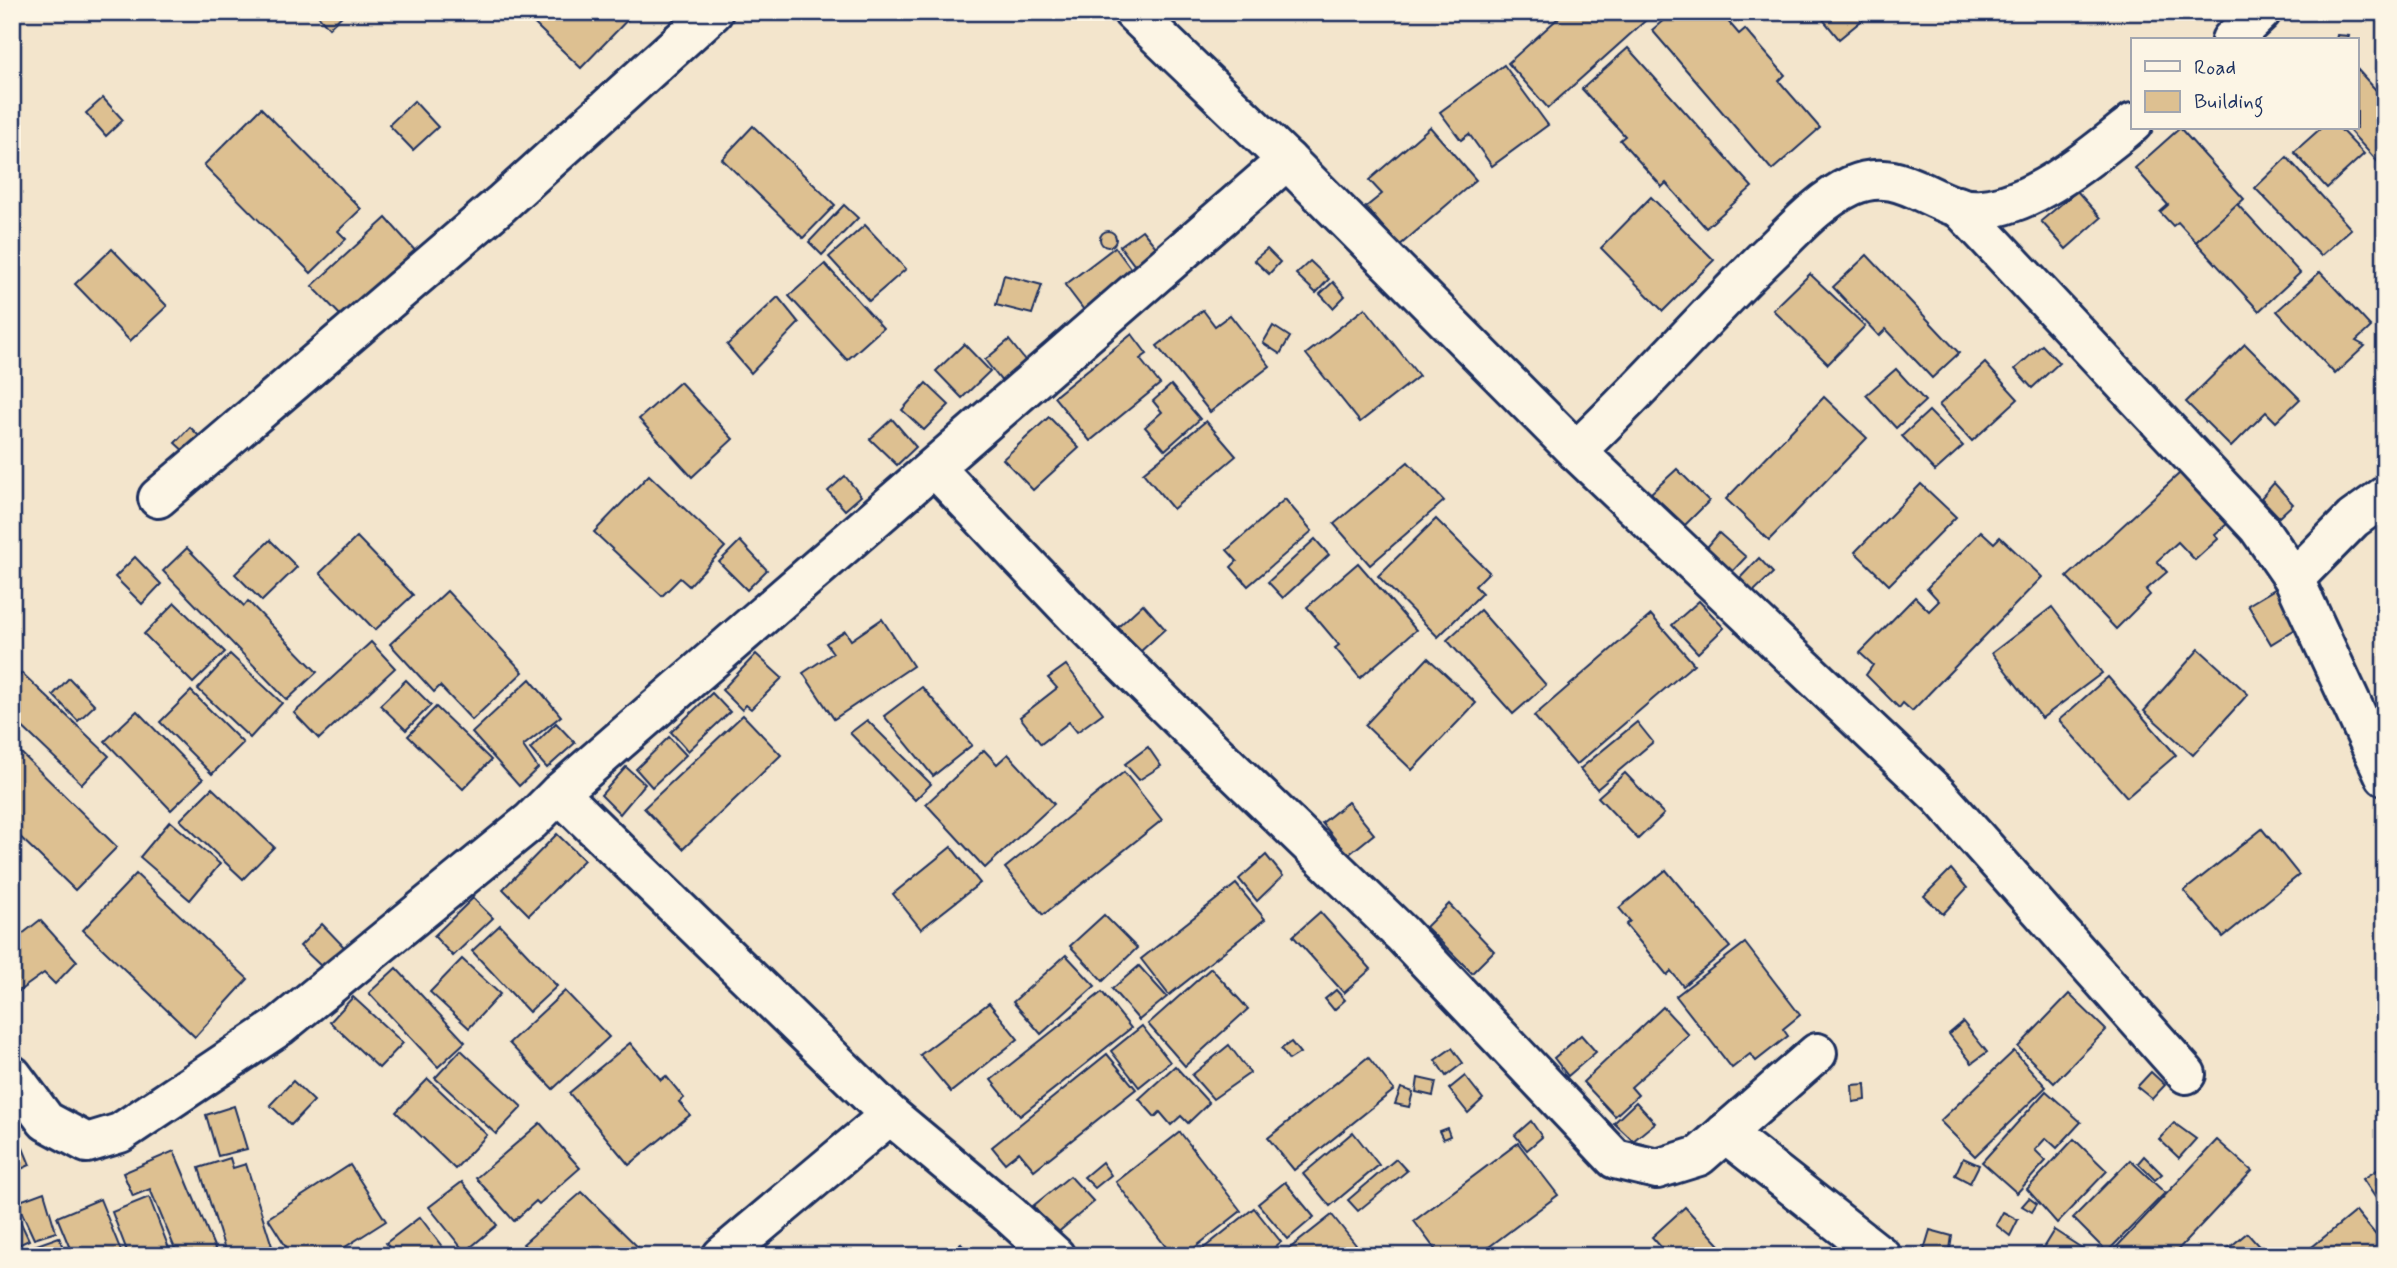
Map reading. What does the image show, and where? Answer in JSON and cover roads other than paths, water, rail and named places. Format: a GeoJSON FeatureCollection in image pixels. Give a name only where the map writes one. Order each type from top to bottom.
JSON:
{"type":"FeatureCollection","features":[{"type":"Feature","properties":{"kind":"street"},"geometry":{"type":"LineString","coordinates":[[158,498],[501,204],[713,12]]}},
{"type":"Feature","properties":{"kind":"street"},"geometry":{"type":"LineString","coordinates":[[1133,12],[1287,160],[1576,451],[1939,796],[2186,1074]]}},
{"type":"Feature","properties":{"kind":"street"},"geometry":{"type":"LineString","coordinates":[[2233,38],[2261,12]]}},
{"type":"Feature","properties":{"kind":"street"},"geometry":{"type":"LineString","coordinates":[[1576,451],[1817,207],[1849,187],[1872,179],[1905,183],[1958,206],[1982,210],[2014,201],[2047,186],[2131,125]]}},
{"type":"Feature","properties":{"kind":"street"},"geometry":{"type":"LineString","coordinates":[[12,1075],[46,1121],[87,1143],[120,1133],[280,1026],[531,821],[559,793],[1287,160]]}},
{"type":"Feature","properties":{"kind":"street"},"geometry":{"type":"LineString","coordinates":[[1958,206],[2258,527],[2294,579],[2385,776]]}},
{"type":"Feature","properties":{"kind":"street"},"geometry":{"type":"LineString","coordinates":[[935,468],[1153,692],[1401,933],[1615,1159],[1657,1169],[1699,1156],[1817,1053]]}},
{"type":"Feature","properties":{"kind":"street"},"geometry":{"type":"LineString","coordinates":[[2294,579],[2353,519],[2385,496]]}},
{"type":"Feature","properties":{"kind":"street"},"geometry":{"type":"LineString","coordinates":[[559,793],[890,1115],[1055,1256]]}},
{"type":"Feature","properties":{"kind":"street"},"geometry":{"type":"LineString","coordinates":[[722,1256],[890,1115]]}},
{"type":"Feature","properties":{"kind":"street"},"geometry":{"type":"LineString","coordinates":[[1725,1133],[1881,1256]]}}]}
